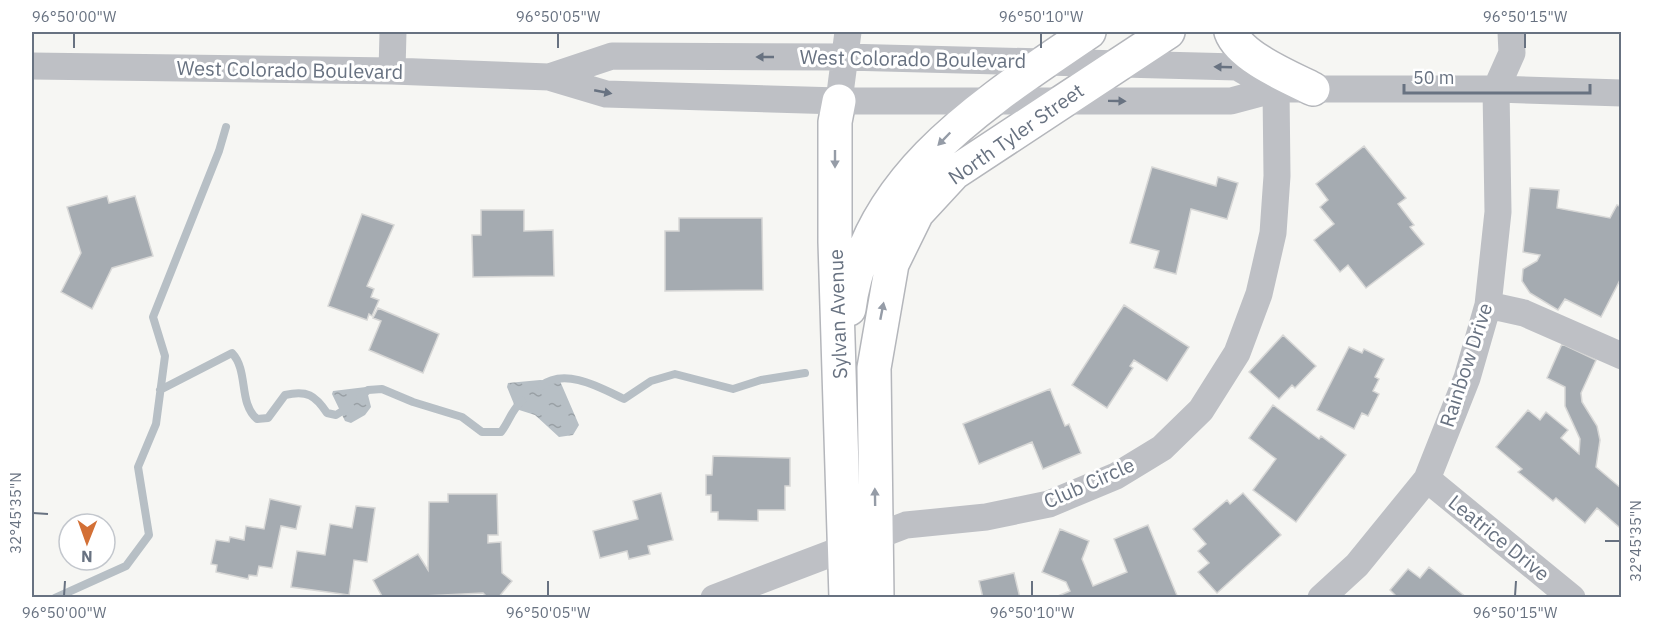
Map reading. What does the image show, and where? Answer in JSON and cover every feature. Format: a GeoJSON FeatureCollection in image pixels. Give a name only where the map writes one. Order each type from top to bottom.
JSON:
{"type":"FeatureCollection","features":[{"type":"Feature","properties":{"kind":"main road","name":"North Tyler Street"},"geometry":{"type":"LineString","coordinates":[[840,382],[852,286],[872,232],[913,171],[956,126],[988,101],[1089,32]]}},
{"type":"Feature","properties":{"kind":"main road","name":"North Tyler Street"},"geometry":{"type":"LineString","coordinates":[[874,368],[892,264],[917,213],[954,173],[1168,32]]}},
{"type":"Feature","properties":{"kind":"main road"},"geometry":{"type":"LineString","coordinates":[[1232,32],[1235,42],[1249,53],[1313,89]]}},
{"type":"Feature","properties":{"kind":"main road","name":"Sylvan Avenue"},"geometry":{"type":"LineString","coordinates":[[839,101],[835,123],[835,242],[846,597]]}},
{"type":"Feature","properties":{"kind":"main road","name":"Sylvan Avenue"},"geometry":{"type":"LineString","coordinates":[[874,368],[877,597]]}},
{"type":"Feature","properties":{"kind":"street"},"geometry":{"type":"LineString","coordinates":[[392,71],[393,32]]}},
{"type":"Feature","properties":{"kind":"street"},"geometry":{"type":"LineString","coordinates":[[1496,90],[1512,53],[1511,32]]}},
{"type":"Feature","properties":{"kind":"street","name":"West Colorado Boulevard"},"geometry":{"type":"LineString","coordinates":[[549,78],[612,56],[847,44],[1046,62],[1237,67],[1276,89]]}},
{"type":"Feature","properties":{"kind":"street","name":"Sylvan Avenue"},"geometry":{"type":"LineString","coordinates":[[839,101],[847,44]]}},
{"type":"Feature","properties":{"kind":"street","name":"West Colorado Boulevard"},"geometry":{"type":"LineString","coordinates":[[32,66],[392,71],[549,78],[606,94],[839,101],[1231,101],[1276,89],[1622,93]]}},
{"type":"Feature","properties":{"kind":"street","name":"Club Circle"},"geometry":{"type":"LineString","coordinates":[[876,537],[906,525],[986,518],[1049,504],[1116,476],[1162,448],[1201,410],[1238,353],[1259,294],[1273,233],[1277,176],[1276,89]]}},
{"type":"Feature","properties":{"kind":"street","name":"Rainbow Drive"},"geometry":{"type":"LineString","coordinates":[[1321,597],[1357,565],[1427,479],[1467,378],[1488,305],[1498,212],[1496,90]]}},
{"type":"Feature","properties":{"kind":"street"},"geometry":{"type":"LineString","coordinates":[[1488,305],[1524,313],[1622,356]]}},
{"type":"Feature","properties":{"kind":"street","name":"Leatrice Drive"},"geometry":{"type":"LineString","coordinates":[[1427,479],[1572,597]]}},
{"type":"Feature","properties":{"kind":"street"},"geometry":{"type":"LineString","coordinates":[[714,597],[876,537]]}},
{"type":"Feature","properties":{"kind":"water"},"geometry":{"type":"Polygon","coordinates":[[[560,381],[579,425],[573,435],[559,437],[535,415],[516,409],[507,387],[508,383],[560,381]]]}},
{"type":"Feature","properties":{"kind":"water"},"geometry":{"type":"Polygon","coordinates":[[[366,387],[371,407],[365,415],[351,423],[345,421],[332,394],[333,391],[366,387]]]}},
{"type":"Feature","properties":{"kind":"building"},"geometry":{"type":"Polygon","coordinates":[[[1364,146],[1406,198],[1398,204],[1414,225],[1410,227],[1424,244],[1366,288],[1348,265],[1340,272],[1314,240],[1334,224],[1320,207],[1328,200],[1316,184],[1364,146]]]}},
{"type":"Feature","properties":{"kind":"building"},"geometry":{"type":"Polygon","coordinates":[[[1152,167],[1216,186],[1218,177],[1238,183],[1227,219],[1191,209],[1176,274],[1154,268],[1159,251],[1130,243],[1152,167]]]}},
{"type":"Feature","properties":{"kind":"building"},"geometry":{"type":"Polygon","coordinates":[[[1530,188],[1559,190],[1557,208],[1610,218],[1617,205],[1622,207],[1622,276],[1601,317],[1565,299],[1558,310],[1530,293],[1522,281],[1523,269],[1537,261],[1540,255],[1523,252],[1530,188]]]}},
{"type":"Feature","properties":{"kind":"building"},"geometry":{"type":"Polygon","coordinates":[[[107,196],[109,203],[135,196],[153,256],[112,268],[92,309],[61,292],[81,253],[67,207],[107,196]]]}},
{"type":"Feature","properties":{"kind":"building"},"geometry":{"type":"Polygon","coordinates":[[[481,210],[524,210],[524,231],[553,230],[554,276],[473,277],[472,235],[481,235],[481,210]]]}},
{"type":"Feature","properties":{"kind":"building"},"geometry":{"type":"Polygon","coordinates":[[[362,214],[394,225],[367,286],[374,289],[371,297],[379,300],[372,316],[369,314],[367,320],[328,306],[362,214]]]}},
{"type":"Feature","properties":{"kind":"building"},"geometry":{"type":"Polygon","coordinates":[[[679,218],[762,218],[763,290],[665,291],[665,231],[679,231],[679,218]]]}},
{"type":"Feature","properties":{"kind":"building"},"geometry":{"type":"Polygon","coordinates":[[[1124,305],[1189,347],[1167,381],[1134,360],[1130,366],[1133,368],[1107,408],[1072,385],[1124,305]]]}},
{"type":"Feature","properties":{"kind":"building"},"geometry":{"type":"Polygon","coordinates":[[[378,308],[439,334],[423,373],[369,350],[381,321],[373,318],[378,308]]]}},
{"type":"Feature","properties":{"kind":"building"},"geometry":{"type":"Polygon","coordinates":[[[1283,335],[1316,366],[1295,388],[1292,385],[1279,399],[1249,372],[1283,335]]]}},
{"type":"Feature","properties":{"kind":"building"},"geometry":{"type":"Polygon","coordinates":[[[1562,344],[1596,360],[1581,393],[1582,402],[1597,426],[1600,440],[1596,467],[1622,489],[1622,524],[1619,527],[1597,508],[1585,523],[1556,498],[1553,501],[1518,472],[1522,469],[1496,447],[1528,410],[1540,420],[1546,412],[1568,430],[1561,438],[1579,454],[1580,439],[1565,406],[1565,387],[1547,378],[1562,344]]]}},
{"type":"Feature","properties":{"kind":"building"},"geometry":{"type":"Polygon","coordinates":[[[1349,347],[1362,353],[1364,349],[1384,359],[1375,377],[1379,379],[1373,391],[1379,394],[1368,416],[1362,413],[1354,429],[1317,410],[1349,347]]]}},
{"type":"Feature","properties":{"kind":"building"},"geometry":{"type":"Polygon","coordinates":[[[1050,389],[1065,426],[1069,424],[1081,453],[1043,469],[1032,442],[979,464],[963,424],[1050,389]]]}},
{"type":"Feature","properties":{"kind":"building"},"geometry":{"type":"Polygon","coordinates":[[[1273,405],[1319,439],[1321,436],[1346,455],[1296,522],[1253,490],[1276,459],[1249,438],[1273,405]]]}},
{"type":"Feature","properties":{"kind":"building"},"geometry":{"type":"Polygon","coordinates":[[[713,456],[790,458],[790,486],[785,486],[785,510],[758,510],[758,521],[718,520],[718,512],[711,512],[711,495],[706,495],[706,475],[712,475],[713,456]]]}},
{"type":"Feature","properties":{"kind":"building"},"geometry":{"type":"Polygon","coordinates":[[[661,493],[673,540],[648,546],[650,554],[629,559],[627,551],[600,558],[593,531],[638,519],[633,501],[661,493]]]}},
{"type":"Feature","properties":{"kind":"building"},"geometry":{"type":"Polygon","coordinates":[[[1243,493],[1281,535],[1217,593],[1198,572],[1209,563],[1198,551],[1206,544],[1193,529],[1227,500],[1230,504],[1243,493]]]}},
{"type":"Feature","properties":{"kind":"building"},"geometry":{"type":"Polygon","coordinates":[[[448,494],[497,494],[498,535],[488,535],[488,543],[501,542],[502,573],[512,581],[498,598],[488,598],[483,593],[383,598],[373,580],[418,554],[428,570],[429,502],[448,502],[448,494]]]}},
{"type":"Feature","properties":{"kind":"building"},"geometry":{"type":"Polygon","coordinates":[[[270,499],[301,506],[296,529],[281,526],[272,568],[259,566],[257,576],[249,575],[248,579],[216,572],[217,565],[211,564],[216,540],[229,542],[230,537],[244,540],[246,526],[264,529],[270,499]]]}},
{"type":"Feature","properties":{"kind":"building"},"geometry":{"type":"Polygon","coordinates":[[[356,506],[375,508],[367,562],[354,560],[349,595],[291,587],[297,551],[325,555],[330,524],[352,528],[356,506]]]}},
{"type":"Feature","properties":{"kind":"building"},"geometry":{"type":"Polygon","coordinates":[[[1148,525],[1178,598],[1053,598],[1070,591],[1066,582],[1042,572],[1060,529],[1089,541],[1082,559],[1093,586],[1127,572],[1114,539],[1148,525]]]}},
{"type":"Feature","properties":{"kind":"building"},"geometry":{"type":"Polygon","coordinates":[[[1429,567],[1467,598],[1398,598],[1390,590],[1408,569],[1420,578],[1429,567]]]}},
{"type":"Feature","properties":{"kind":"building"},"geometry":{"type":"Polygon","coordinates":[[[1014,573],[1020,598],[983,598],[979,581],[1014,573]]]}},
{"type":"Feature","properties":{"kind":"waterway"},"geometry":{"type":"LineString","coordinates":[[55,598],[126,566],[149,535],[138,467],[156,424],[165,356],[153,317],[219,151],[226,127]]}},
{"type":"Feature","properties":{"kind":"waterway"},"geometry":{"type":"LineString","coordinates":[[160,390],[232,353],[240,369],[247,404],[257,419],[268,418],[285,395],[299,393],[310,395],[327,413],[336,415],[347,408]]}},
{"type":"Feature","properties":{"kind":"waterway"},"geometry":{"type":"LineString","coordinates":[[541,386],[561,378],[572,379],[594,385],[624,399],[651,381],[675,374],[733,389],[761,380],[805,373]]}},
{"type":"Feature","properties":{"kind":"waterway"},"geometry":{"type":"LineString","coordinates":[[360,397],[368,390],[382,389],[413,402],[462,417],[482,432],[501,432],[522,401]]}}]}
